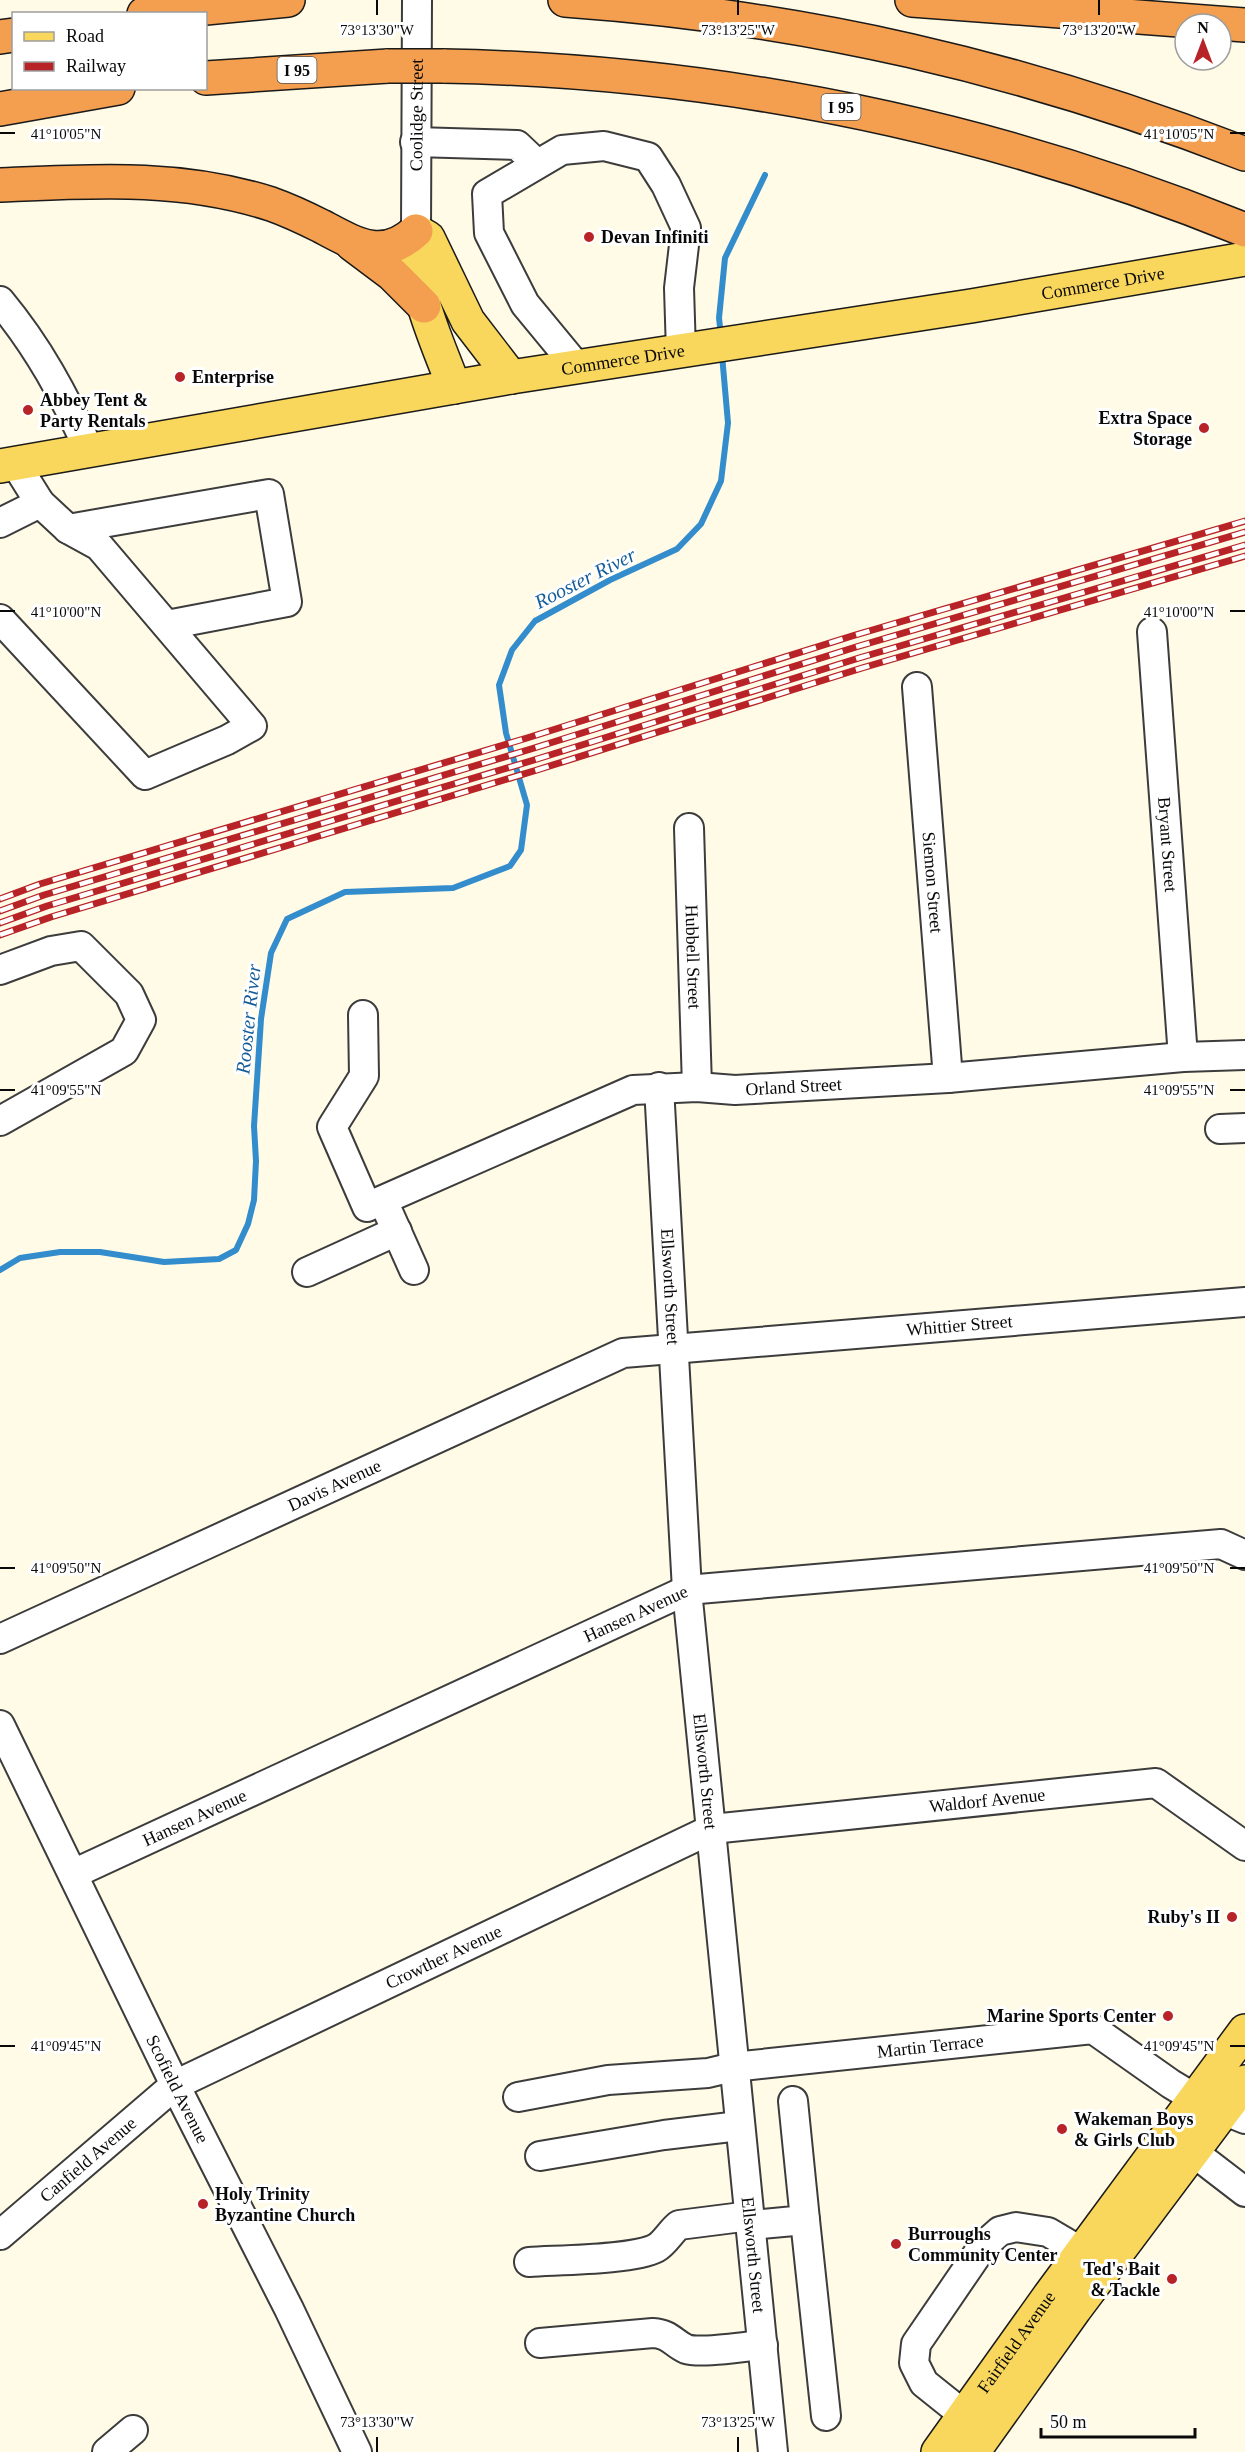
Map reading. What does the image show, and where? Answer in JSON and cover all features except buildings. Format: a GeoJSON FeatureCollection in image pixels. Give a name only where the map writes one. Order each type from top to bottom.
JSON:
{"type":"FeatureCollection","features":[{"type":"Feature","properties":{"kind":"highway"},"geometry":{"type":"LineString","coordinates":[[162,12],[288,0]]}},
{"type":"Feature","properties":{"kind":"highway"},"geometry":{"type":"LineString","coordinates":[[565,0],[726,16],[832,33],[904,48],[1048,85],[1119,107],[1245,154]]}},
{"type":"Feature","properties":{"kind":"highway"},"geometry":{"type":"LineString","coordinates":[[912,0],[1245,25]]}},
{"type":"Feature","properties":{"kind":"highway","name":"I 95"},"geometry":{"type":"LineString","coordinates":[[207,78],[316,69],[443,66],[538,69],[682,82],[828,105],[897,119],[1041,157],[1118,182],[1235,226]]}},
{"type":"Feature","properties":{"kind":"highway"},"geometry":{"type":"LineString","coordinates":[[0,109],[107,90]]}},
{"type":"Feature","properties":{"kind":"highway"},"geometry":{"type":"LineString","coordinates":[[0,185],[142,181],[176,183],[248,197],[280,208],[360,245],[384,248],[406,240],[416,231]]}},
{"type":"Feature","properties":{"kind":"highway"},"geometry":{"type":"LineString","coordinates":[[338,235],[374,259],[424,306]]}},
{"type":"Feature","properties":{"kind":"main road","name":"Coolidge Street"},"geometry":{"type":"LineString","coordinates":[[416,231],[414,251],[424,306],[454,387]]}},
{"type":"Feature","properties":{"kind":"main road"},"geometry":{"type":"LineString","coordinates":[[416,231],[428,238],[468,321],[511,377]]}},
{"type":"Feature","properties":{"kind":"main road","name":"Commerce Drive"},"geometry":{"type":"LineString","coordinates":[[8,465],[511,377],[743,342],[1245,260]]}},
{"type":"Feature","properties":{"kind":"main road","name":"Fairfield Avenue"},"geometry":{"type":"LineString","coordinates":[[973,2452],[1222,2109],[1245,2031]]}},
{"type":"Feature","properties":{"kind":"main road","name":"Fairfield Avenue"},"geometry":{"type":"LineString","coordinates":[[938,2452],[1082,2252],[1222,2109],[1245,2082]]}},
{"type":"Feature","properties":{"kind":"street","name":"Coolidge Street"},"geometry":{"type":"LineString","coordinates":[[416,231],[417,0]]}},
{"type":"Feature","properties":{"kind":"street"},"geometry":{"type":"LineString","coordinates":[[415,142],[517,145],[537,164]]}},
{"type":"Feature","properties":{"kind":"street"},"geometry":{"type":"LineString","coordinates":[[577,367],[525,304],[489,233],[487,194],[561,150],[604,146],[648,157],[666,185],[686,228],[679,288],[690,350]]}},
{"type":"Feature","properties":{"kind":"street"},"geometry":{"type":"LineString","coordinates":[[0,301],[24,330],[51,372],[68,401],[89,450]]}},
{"type":"Feature","properties":{"kind":"street"},"geometry":{"type":"LineString","coordinates":[[0,619],[145,775],[228,740],[252,726],[99,546],[68,529],[40,503],[8,465]]}},
{"type":"Feature","properties":{"kind":"street"},"geometry":{"type":"LineString","coordinates":[[68,529],[269,494],[287,602],[167,626]]}},
{"type":"Feature","properties":{"kind":"street"},"geometry":{"type":"LineString","coordinates":[[0,523],[40,503]]}},
{"type":"Feature","properties":{"kind":"street","name":"Bryant Street"},"geometry":{"type":"LineString","coordinates":[[1152,632],[1184,1057]]}},
{"type":"Feature","properties":{"kind":"street","name":"Siemon Street"},"geometry":{"type":"LineString","coordinates":[[917,687],[948,1078]]}},
{"type":"Feature","properties":{"kind":"street","name":"Hubbell Street"},"geometry":{"type":"LineString","coordinates":[[690,828],[697,1087]]}},
{"type":"Feature","properties":{"kind":"street"},"geometry":{"type":"LineString","coordinates":[[0,970],[51,951],[81,946],[129,994],[141,1020],[124,1051],[0,1121]]}},
{"type":"Feature","properties":{"kind":"street"},"geometry":{"type":"LineString","coordinates":[[363,1015],[364,1076],[332,1127],[375,1204],[397,1231],[414,1270]]}},
{"type":"Feature","properties":{"kind":"street","name":"Orland Street"},"geometry":{"type":"LineString","coordinates":[[375,1204],[633,1090],[658,1087],[697,1087],[735,1090],[948,1078],[1184,1057],[1245,1055]]}},
{"type":"Feature","properties":{"kind":"street","name":"Ellsworth Street"},"geometry":{"type":"LineString","coordinates":[[658,1087],[687,1590],[773,2452]]}},
{"type":"Feature","properties":{"kind":"street"},"geometry":{"type":"LineString","coordinates":[[307,1272],[397,1231]]}},
{"type":"Feature","properties":{"kind":"street","name":"Whittier Street"},"geometry":{"type":"LineString","coordinates":[[672,1349],[1245,1302]]}},
{"type":"Feature","properties":{"kind":"street","name":"Davis Avenue"},"geometry":{"type":"LineString","coordinates":[[0,1639],[623,1353],[672,1349]]}},
{"type":"Feature","properties":{"kind":"street","name":"Hansen Avenue"},"geometry":{"type":"LineString","coordinates":[[73,1874],[687,1590],[1221,1544],[1245,1555]]}},
{"type":"Feature","properties":{"kind":"street","name":"Scofield Avenue"},"geometry":{"type":"LineString","coordinates":[[0,1725],[175,2085],[289,2309],[357,2452]]}},
{"type":"Feature","properties":{"kind":"street","name":"Waldorf Avenue"},"geometry":{"type":"LineString","coordinates":[[712,1829],[1156,1783],[1245,1846]]}},
{"type":"Feature","properties":{"kind":"street","name":"Crowther Avenue"},"geometry":{"type":"LineString","coordinates":[[175,2085],[712,1829]]}},
{"type":"Feature","properties":{"kind":"street","name":"Martin Terrace"},"geometry":{"type":"LineString","coordinates":[[518,2097],[614,2079],[708,2073],[733,2067],[1093,2029],[1171,2084],[1222,2109]]}},
{"type":"Feature","properties":{"kind":"street","name":"Canfield Avenue"},"geometry":{"type":"LineString","coordinates":[[0,2235],[175,2085]]}},
{"type":"Feature","properties":{"kind":"street"},"geometry":{"type":"LineString","coordinates":[[793,2101],[826,2416]]}},
{"type":"Feature","properties":{"kind":"street"},"geometry":{"type":"LineString","coordinates":[[540,2156],[664,2135],[740,2126]]}},
{"type":"Feature","properties":{"kind":"street"},"geometry":{"type":"LineString","coordinates":[[1193,2152],[1244,2190]]}},
{"type":"Feature","properties":{"kind":"street"},"geometry":{"type":"LineString","coordinates":[[529,2262],[616,2256],[648,2251],[658,2247],[679,2225],[750,2220],[805,2220]]}},
{"type":"Feature","properties":{"kind":"street"},"geometry":{"type":"LineString","coordinates":[[964,2415],[924,2383],[914,2363],[916,2344],[983,2246],[1000,2231],[1016,2227],[1048,2232],[1082,2252]]}},
{"type":"Feature","properties":{"kind":"street"},"geometry":{"type":"LineString","coordinates":[[540,2343],[652,2332],[663,2334],[685,2348],[696,2351],[763,2345]]}},
{"type":"Feature","properties":{"kind":"street"},"geometry":{"type":"LineString","coordinates":[[107,2452],[133,2430]]}},
{"type":"Feature","properties":{"kind":"waterway","name":"Rooster River"},"geometry":{"type":"LineString","coordinates":[[721,336],[719,318],[725,258],[765,175]]}},
{"type":"Feature","properties":{"kind":"waterway","name":"Rooster River"},"geometry":{"type":"LineString","coordinates":[[0,1270],[20,1258],[60,1252],[100,1252],[164,1262],[219,1259],[236,1250],[248,1224],[254,1200],[256,1161],[254,1126],[261,1019],[271,953],[287,919],[345,892],[453,888],[510,866],[521,850],[527,805],[506,733],[499,685],[512,650],[535,621],[610,580],[677,549],[701,524],[721,481],[728,423],[722,355]]}},
{"type":"Feature","properties":{"kind":"railway"},"geometry":{"type":"LineString","coordinates":[[0,899],[40,884],[527,738],[852,636],[1245,521]]}},
{"type":"Feature","properties":{"kind":"railway"},"geometry":{"type":"LineString","coordinates":[[0,911],[44,895],[531,749],[856,647],[1245,532]]}},
{"type":"Feature","properties":{"kind":"railway"},"geometry":{"type":"LineString","coordinates":[[0,923],[47,906],[534,760],[859,658],[1245,545]]}},
{"type":"Feature","properties":{"kind":"railway"},"geometry":{"type":"LineString","coordinates":[[0,935],[51,917],[537,770],[862,668],[1245,556]]}},
{"type":"Feature","properties":{"kind":"place","name":"Devan Infiniti"},"geometry":{"type":"Point","coordinates":[589,237]}},
{"type":"Feature","properties":{"kind":"place","name":"Enterprise"},"geometry":{"type":"Point","coordinates":[180,377]}},
{"type":"Feature","properties":{"kind":"place","name":"Abbey Tent & Party Rentals"},"geometry":{"type":"Point","coordinates":[28,410]}},
{"type":"Feature","properties":{"kind":"place","name":"Extra Space Storage"},"geometry":{"type":"Point","coordinates":[1204,428]}},
{"type":"Feature","properties":{"kind":"place","name":"Ruby's II"},"geometry":{"type":"Point","coordinates":[1232,1917]}},
{"type":"Feature","properties":{"kind":"place","name":"Marine Sports Center"},"geometry":{"type":"Point","coordinates":[1168,2016]}},
{"type":"Feature","properties":{"kind":"place","name":"Wakeman Boys & Girls Club"},"geometry":{"type":"Point","coordinates":[1062,2129]}},
{"type":"Feature","properties":{"kind":"place","name":"Holy Trinity Byzantine Church"},"geometry":{"type":"Point","coordinates":[203,2204]}},
{"type":"Feature","properties":{"kind":"place","name":"Burroughs Community Center"},"geometry":{"type":"Point","coordinates":[896,2244]}},
{"type":"Feature","properties":{"kind":"place","name":"Ted's Bait & Tackle"},"geometry":{"type":"Point","coordinates":[1172,2279]}}]}
